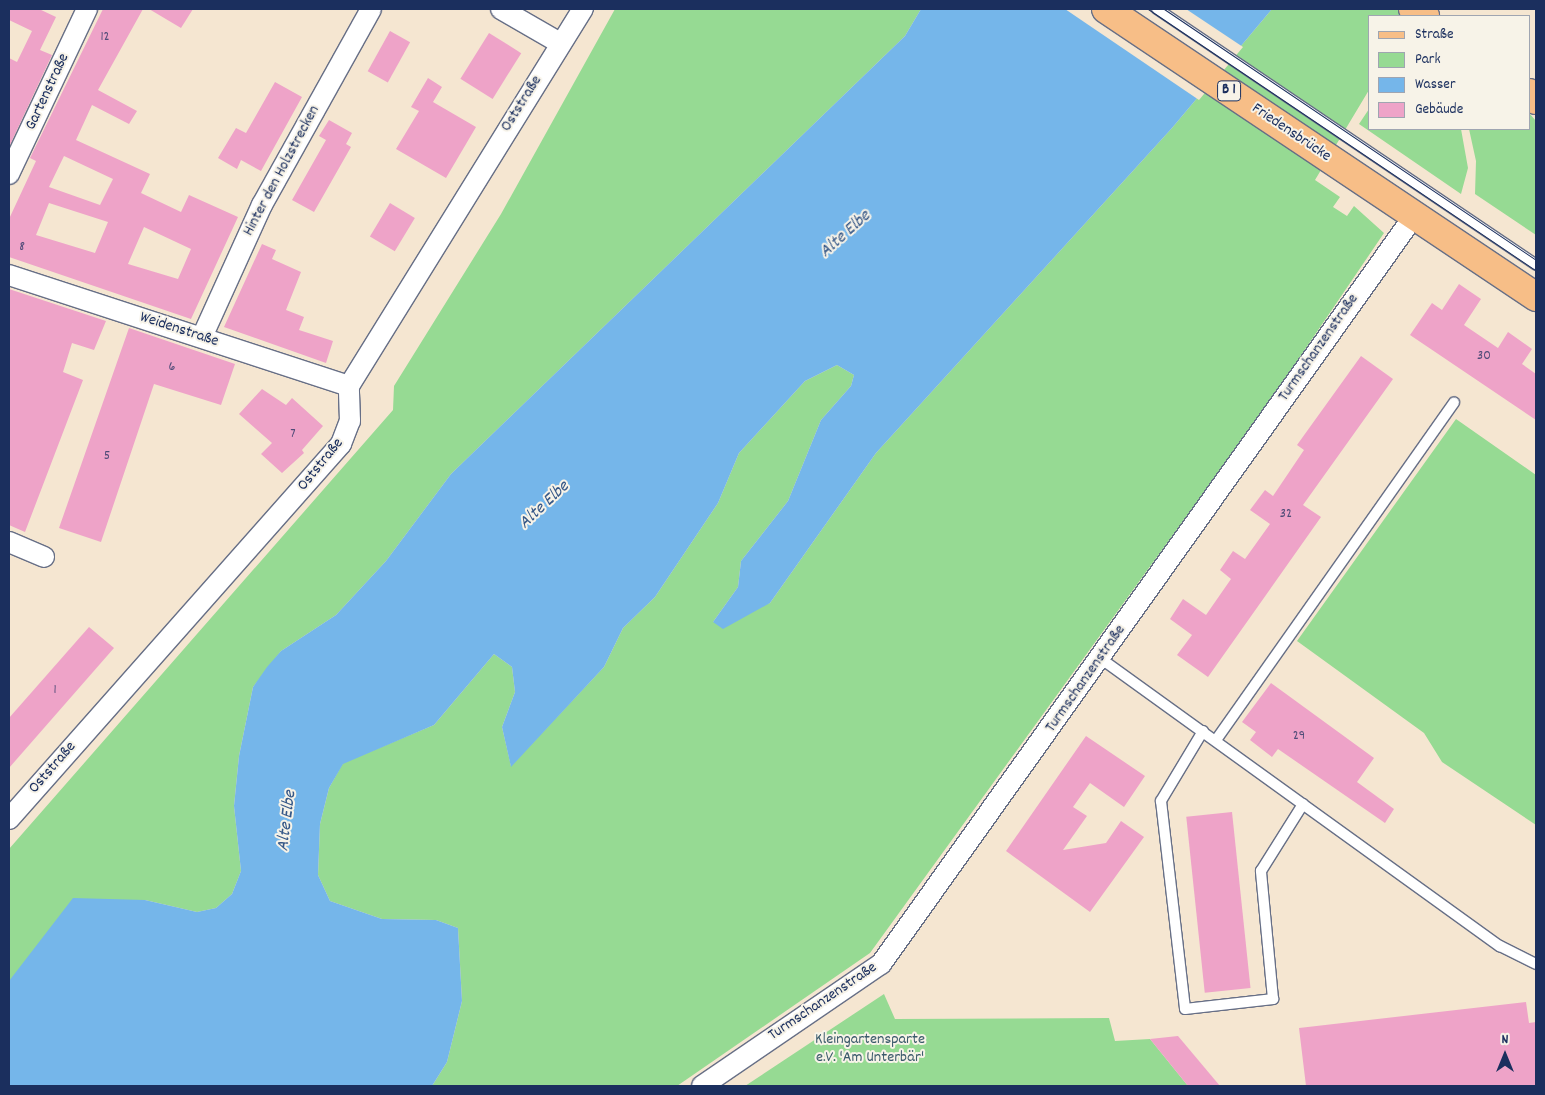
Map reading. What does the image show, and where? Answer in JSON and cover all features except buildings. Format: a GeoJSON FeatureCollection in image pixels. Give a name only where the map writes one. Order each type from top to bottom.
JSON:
{"type":"FeatureCollection","features":[{"type":"Feature","properties":{"kind":"main road","name":"Friedensbrücke"},"geometry":{"type":"LineString","coordinates":[[1106,9],[1414,216]]}},
{"type":"Feature","properties":{"kind":"main road","name":"B 1"},"geometry":{"type":"LineString","coordinates":[[1414,216],[1536,297]]}},
{"type":"Feature","properties":{"kind":"street","name":"Gartenstraße"},"geometry":{"type":"LineString","coordinates":[[9,174],[88,9]]}},
{"type":"Feature","properties":{"kind":"street","name":"Hinter den Holzstrecken"},"geometry":{"type":"LineString","coordinates":[[202,338],[262,205],[372,9]]}},
{"type":"Feature","properties":{"kind":"street"},"geometry":{"type":"LineString","coordinates":[[501,9],[560,43]]}},
{"type":"Feature","properties":{"kind":"street","name":"Oststraße"},"geometry":{"type":"LineString","coordinates":[[9,819],[342,444],[350,421],[349,386],[560,43],[583,9]]}},
{"type":"Feature","properties":{"kind":"street","name":"Turmschanzenstraße"},"geometry":{"type":"LineString","coordinates":[[702,1086],[881,964],[1414,216]]}},
{"type":"Feature","properties":{"kind":"street","name":"Weidenstraße"},"geometry":{"type":"LineString","coordinates":[[9,275],[349,386]]}},
{"type":"Feature","properties":{"kind":"street"},"geometry":{"type":"LineString","coordinates":[[9,542],[44,557]]}},
{"type":"Feature","properties":{"kind":"lane"},"geometry":{"type":"LineString","coordinates":[[1156,9],[1536,265]]}},
{"type":"Feature","properties":{"kind":"lane"},"geometry":{"type":"LineString","coordinates":[[1216,740],[1454,403]]}},
{"type":"Feature","properties":{"kind":"lane"},"geometry":{"type":"LineString","coordinates":[[1100,658],[1500,946],[1536,964]]}},
{"type":"Feature","properties":{"kind":"lane"},"geometry":{"type":"LineString","coordinates":[[1203,731],[1161,801],[1185,1009],[1273,999],[1261,871],[1303,804]]}},
{"type":"Feature","properties":{"kind":"green space"},"geometry":{"type":"Polygon","coordinates":[[[615,9],[921,9],[905,36],[451,474],[386,561],[336,615],[281,651],[253,687],[239,756],[234,806],[241,871],[232,894],[216,908],[197,912],[145,900],[9,981],[9,849],[393,410],[394,386],[501,214],[615,9]]]}},
{"type":"Feature","properties":{"kind":"green space"},"geometry":{"type":"Polygon","coordinates":[[[1272,9],[1417,9],[1414,15],[1368,15],[1368,92],[1315,180],[1340,197],[1333,207],[1347,216],[1354,206],[1384,233],[1272,398],[870,953],[677,1086],[432,1086],[447,1062],[462,1001],[458,928],[436,920],[382,919],[330,901],[318,875],[320,824],[329,788],[343,763],[434,725],[494,654],[512,667],[515,692],[502,727],[511,766],[604,667],[623,628],[655,597],[718,503],[739,453],[805,381],[837,365],[854,375],[851,386],[821,420],[788,501],[741,561],[738,587],[713,622],[770,603],[876,453],[1172,128],[1272,9]]]}},
{"type":"Feature","properties":{"kind":"green space"},"geometry":{"type":"Polygon","coordinates":[[[1368,110],[1368,130],[1461,130],[1468,168],[1461,194],[1359,124],[1368,110]]]}},
{"type":"Feature","properties":{"kind":"green space"},"geometry":{"type":"Polygon","coordinates":[[[1530,114],[1536,121],[1536,235],[1475,194],[1476,161],[1469,130],[1530,130],[1530,114]]]}},
{"type":"Feature","properties":{"kind":"green space"},"geometry":{"type":"Polygon","coordinates":[[[1456,419],[1536,475],[1536,825],[1442,762],[1424,733],[1297,641],[1456,419]]]}},
{"type":"Feature","properties":{"kind":"green space","name":"Kleingartensparte e.V. 'Am Unterbär'"},"geometry":{"type":"Polygon","coordinates":[[[884,994],[895,1019],[1109,1018],[1115,1041],[1150,1039],[1188,1086],[745,1086],[884,994]]]}},
{"type":"Feature","properties":{"kind":"water","name":"Alte Elbe"},"geometry":{"type":"Polygon","coordinates":[[[921,9],[1272,9],[1172,128],[876,453],[770,603],[723,629],[713,622],[738,587],[741,561],[788,501],[821,420],[851,386],[854,375],[837,365],[805,381],[739,453],[718,503],[655,597],[623,628],[604,667],[511,767],[502,727],[515,692],[512,667],[494,654],[434,725],[343,764],[329,788],[320,824],[318,875],[330,901],[382,919],[436,920],[458,928],[462,1001],[447,1062],[432,1086],[9,1086],[9,981],[73,898],[145,900],[197,912],[216,908],[232,894],[241,871],[234,806],[239,756],[253,687],[267,667],[281,651],[336,615],[386,561],[451,474],[905,36],[921,9]]]}},
{"type":"Feature","properties":{"kind":"pier"},"geometry":{"type":"Polygon","coordinates":[[[1065,9],[1186,9],[1243,47],[1199,100],[1065,9]]]}},
{"type":"Feature","properties":{"kind":"tram line"},"geometry":{"type":"LineString","coordinates":[[1148,9],[1536,271]]}},
{"type":"Feature","properties":{"kind":"tram line"},"geometry":{"type":"LineString","coordinates":[[1164,9],[1536,260]]}}]}
